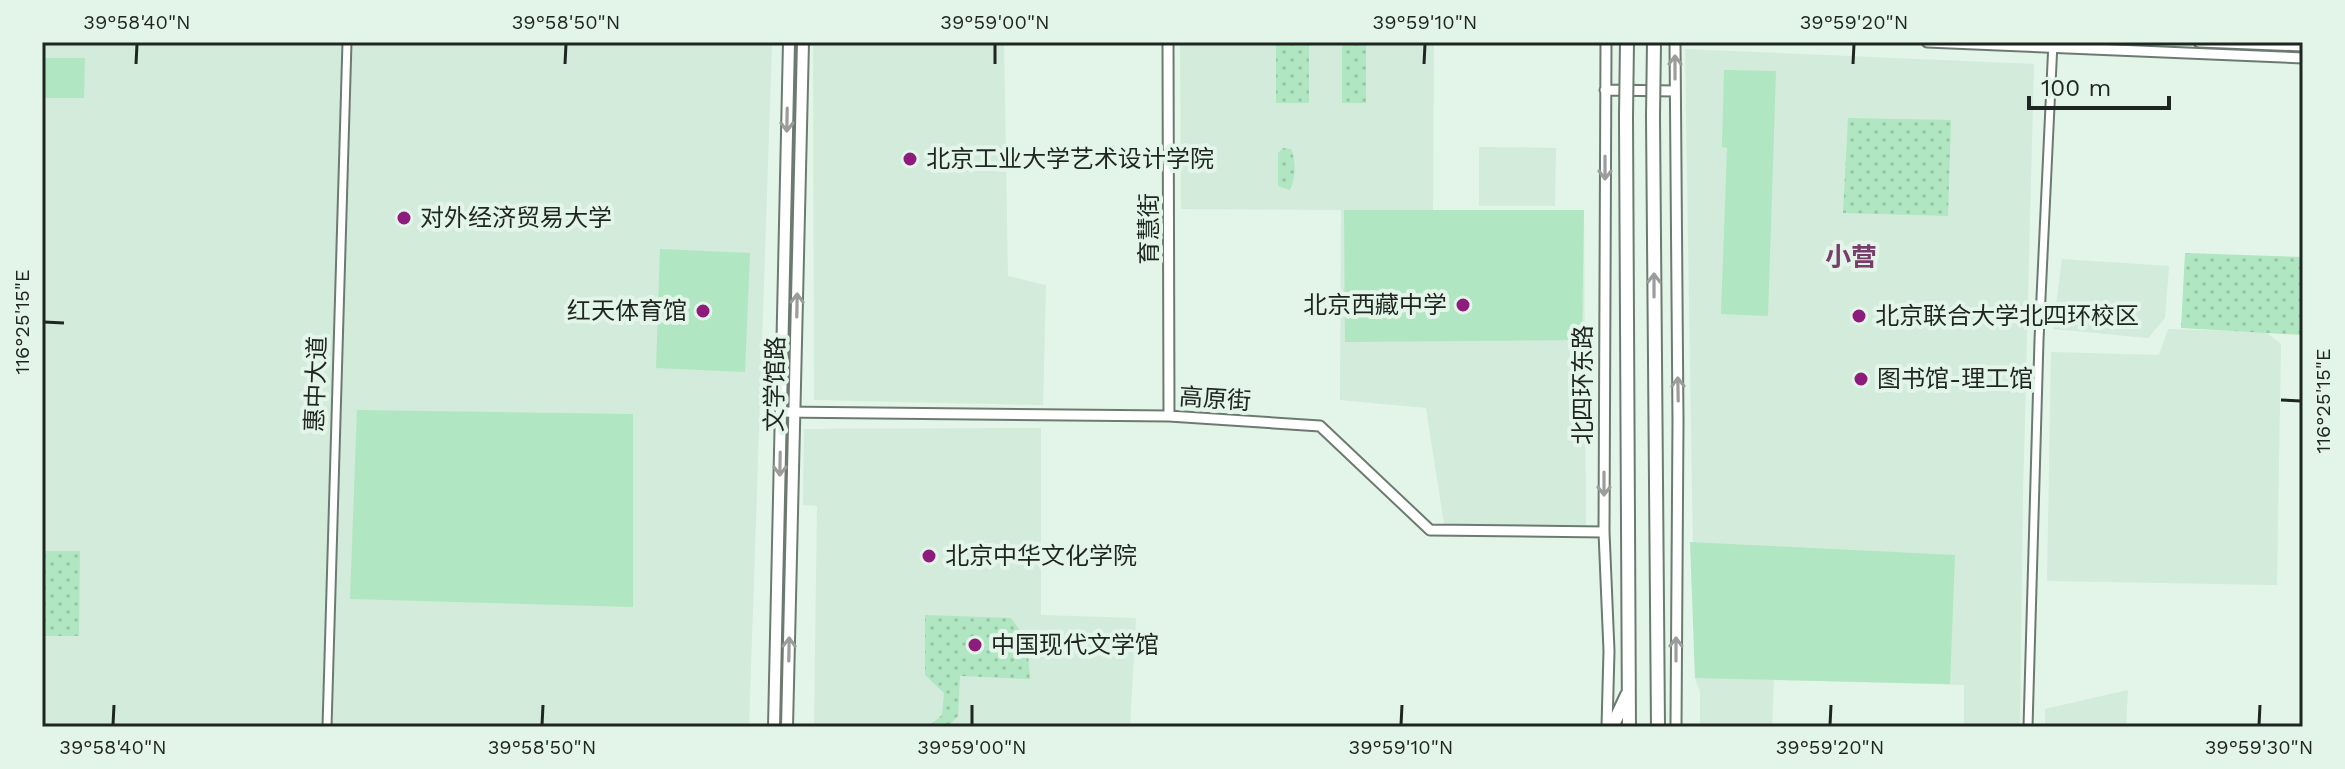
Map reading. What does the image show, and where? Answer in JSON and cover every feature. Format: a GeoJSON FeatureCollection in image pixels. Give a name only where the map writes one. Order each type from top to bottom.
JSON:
{"type":"FeatureCollection","features":[{"type":"Feature","properties":{"kind":"highway","name":"北四环东路"},"geometry":{"type":"LineString","coordinates":[[1627,42],[1629,727]]}},
{"type":"Feature","properties":{"kind":"highway"},"geometry":{"type":"LineString","coordinates":[[1654,42],[1658,727]]}},
{"type":"Feature","properties":{"kind":"highway"},"geometry":{"type":"LineString","coordinates":[[1610,727],[1628,692]]}},
{"type":"Feature","properties":{"kind":"main road","name":"文学馆路"},"geometry":{"type":"LineString","coordinates":[[774,727],[789,42]]}},
{"type":"Feature","properties":{"kind":"main road","name":"文学馆路"},"geometry":{"type":"LineString","coordinates":[[787,727],[803,42]]}},
{"type":"Feature","properties":{"kind":"street","name":"惠中大道"},"geometry":{"type":"LineString","coordinates":[[327,727],[347,42]]}},
{"type":"Feature","properties":{"kind":"street","name":"育慧街"},"geometry":{"type":"LineString","coordinates":[[1168,42],[1169,416]]}},
{"type":"Feature","properties":{"kind":"street","name":"北四环东路"},"geometry":{"type":"LineString","coordinates":[[1606,42],[1604,532],[1610,727]]}},
{"type":"Feature","properties":{"kind":"street"},"geometry":{"type":"LineString","coordinates":[[1675,42],[1678,421],[1676,727]]}},
{"type":"Feature","properties":{"kind":"street"},"geometry":{"type":"LineString","coordinates":[[1927,42],[2303,58]]}},
{"type":"Feature","properties":{"kind":"street"},"geometry":{"type":"LineString","coordinates":[[2199,42],[2303,46]]}},
{"type":"Feature","properties":{"kind":"street"},"geometry":{"type":"LineString","coordinates":[[2028,727],[2039,340],[2053,45]]}},
{"type":"Feature","properties":{"kind":"street"},"geometry":{"type":"LineString","coordinates":[[1605,90],[1675,91]]}},
{"type":"Feature","properties":{"kind":"street","name":"高原街"},"geometry":{"type":"LineString","coordinates":[[781,412],[1169,416],[1320,426],[1430,530],[1604,532]]}},
{"type":"Feature","properties":{"kind":"shaded area","name":"对外经济贸易大学"},"geometry":{"type":"Polygon","coordinates":[[[42,42],[772,45],[749,727],[42,727],[42,42]]]}},
{"type":"Feature","properties":{"kind":"shaded area","name":"北京工业大学艺术设计学院"},"geometry":{"type":"Polygon","coordinates":[[[813,42],[1004,42],[1008,276],[1046,285],[1043,405],[814,400],[813,42]]]}},
{"type":"Feature","properties":{"kind":"shaded area","name":"北京西藏中学"},"geometry":{"type":"Polygon","coordinates":[[[1180,42],[1434,42],[1433,210],[1584,210],[1586,532],[1445,530],[1426,408],[1340,400],[1341,210],[1181,209],[1180,42]]]}},
{"type":"Feature","properties":{"kind":"shaded area","name":"北京联合大学北四环校区"},"geometry":{"type":"Polygon","coordinates":[[[1685,49],[2034,64],[2020,727],[1964,727],[1964,685],[1774,680],[1772,727],[1700,727],[1700,692],[1695,678],[1685,49]]]}},
{"type":"Feature","properties":{"kind":"shaded area"},"geometry":{"type":"Polygon","coordinates":[[[1479,147],[1556,148],[1555,206],[1479,206],[1479,147]]]}},
{"type":"Feature","properties":{"kind":"shaded area"},"geometry":{"type":"Polygon","coordinates":[[[2062,259],[2169,266],[2165,318],[2148,338],[2053,329],[2062,259]]]}},
{"type":"Feature","properties":{"kind":"shaded area","name":"北京联合大学北四环校区"},"geometry":{"type":"Polygon","coordinates":[[[2168,329],[2266,332],[2281,344],[2277,585],[2047,581],[2051,352],[2159,355],[2168,329]]]}},
{"type":"Feature","properties":{"kind":"shaded area"},"geometry":{"type":"Polygon","coordinates":[[[1041,428],[1041,615],[1136,618],[1130,727],[814,727],[817,506],[803,505],[804,429],[1041,428]]]}},
{"type":"Feature","properties":{"kind":"shaded area"},"geometry":{"type":"Polygon","coordinates":[[[2128,690],[2126,727],[2045,727],[2045,709],[2128,690]]]}},
{"type":"Feature","properties":{"kind":"green space"},"geometry":{"type":"Polygon","coordinates":[[[1276,42],[1309,42],[1309,103],[1276,103],[1276,42]]]}},
{"type":"Feature","properties":{"kind":"green space"},"geometry":{"type":"Polygon","coordinates":[[[1342,42],[1366,42],[1366,103],[1342,103],[1342,42]]]}},
{"type":"Feature","properties":{"kind":"green space"},"geometry":{"type":"Polygon","coordinates":[[[42,58],[85,58],[84,98],[42,98],[42,58]]]}},
{"type":"Feature","properties":{"kind":"green space"},"geometry":{"type":"Polygon","coordinates":[[[1724,70],[1776,71],[1768,316],[1721,314],[1727,148],[1722,147],[1724,70]]]}},
{"type":"Feature","properties":{"kind":"green space"},"geometry":{"type":"Polygon","coordinates":[[[1848,118],[1951,120],[1948,216],[1843,213],[1848,118]]]}},
{"type":"Feature","properties":{"kind":"green space"},"geometry":{"type":"Polygon","coordinates":[[[1283,148],[1291,149],[1294,158],[1294,176],[1289,190],[1278,186],[1278,153],[1283,148]]]}},
{"type":"Feature","properties":{"kind":"green space"},"geometry":{"type":"Polygon","coordinates":[[[1344,210],[1584,210],[1582,340],[1345,342],[1344,210]]]}},
{"type":"Feature","properties":{"kind":"green space","name":"红天体育馆"},"geometry":{"type":"Polygon","coordinates":[[[660,249],[750,253],[745,372],[656,368],[660,249]]]}},
{"type":"Feature","properties":{"kind":"green space"},"geometry":{"type":"Polygon","coordinates":[[[2185,253],[2303,257],[2303,335],[2181,328],[2185,253]]]}},
{"type":"Feature","properties":{"kind":"green space"},"geometry":{"type":"Polygon","coordinates":[[[357,410],[633,414],[633,607],[350,599],[357,410]]]}},
{"type":"Feature","properties":{"kind":"green space"},"geometry":{"type":"Polygon","coordinates":[[[1690,542],[1955,555],[1950,684],[1695,678],[1690,542]]]}},
{"type":"Feature","properties":{"kind":"green space"},"geometry":{"type":"Polygon","coordinates":[[[42,551],[80,551],[79,636],[42,636],[42,551]]]}},
{"type":"Feature","properties":{"kind":"green space"},"geometry":{"type":"Polygon","coordinates":[[[925,615],[1011,618],[1027,640],[1030,679],[960,676],[958,716],[947,727],[928,727],[942,715],[944,693],[925,675],[925,615]]]}},
{"type":"Feature","properties":{"kind":"place","name":"北京工业大学艺术设计学院"},"geometry":{"type":"Point","coordinates":[910,159]}},
{"type":"Feature","properties":{"kind":"place","name":"对外经济贸易大学"},"geometry":{"type":"Point","coordinates":[404,218]}},
{"type":"Feature","properties":{"kind":"place","name":"北京西藏中学"},"geometry":{"type":"Point","coordinates":[1463,305]}},
{"type":"Feature","properties":{"kind":"place","name":"红天体育馆"},"geometry":{"type":"Point","coordinates":[703,311]}},
{"type":"Feature","properties":{"kind":"place","name":"北京联合大学北四环校区"},"geometry":{"type":"Point","coordinates":[1859,316]}},
{"type":"Feature","properties":{"kind":"place","name":"图书馆-理工馆"},"geometry":{"type":"Point","coordinates":[1861,379]}},
{"type":"Feature","properties":{"kind":"place","name":"北京中华文化学院"},"geometry":{"type":"Point","coordinates":[929,556]}},
{"type":"Feature","properties":{"kind":"place","name":"中国现代文学馆"},"geometry":{"type":"Point","coordinates":[975,645]}},
{"type":"Feature","properties":{"kind":"district","name":"小营"},"geometry":{"type":"Point","coordinates":[1851,257]}}]}
